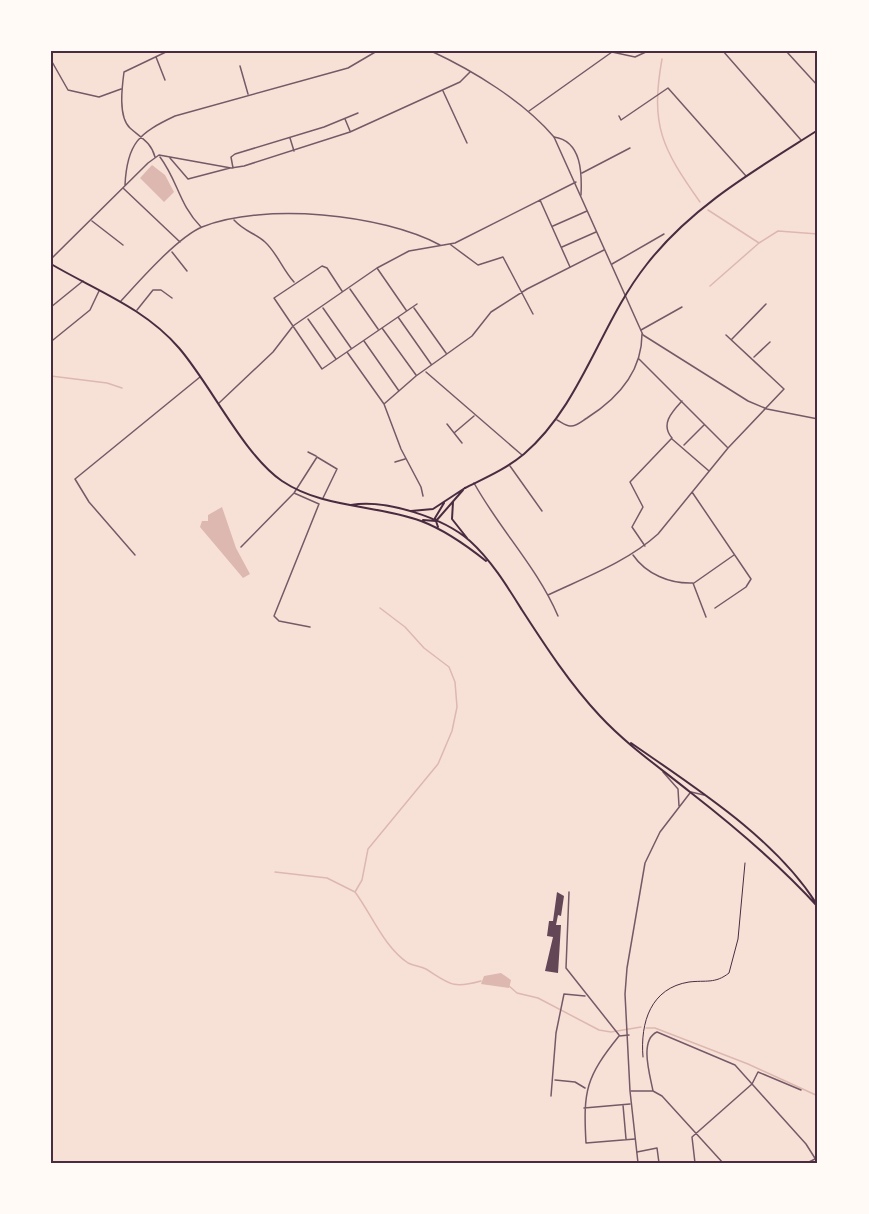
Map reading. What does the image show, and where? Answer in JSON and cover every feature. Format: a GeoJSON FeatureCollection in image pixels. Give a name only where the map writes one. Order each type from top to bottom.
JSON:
{"type":"FeatureCollection","features":[{"type":"Feature","properties":{"kind":"main road"},"geometry":{"type":"LineString","coordinates":[[351,505],[360,504],[408,511],[431,510],[465,488],[510,465],[556,420],[625,295],[647,263],[673,234],[704,207],[818,130]]}},
{"type":"Feature","properties":{"kind":"main road"},"geometry":{"type":"LineString","coordinates":[[51,264],[136,310],[171,339],[258,458],[278,477],[297,489],[322,499],[420,520],[435,521]]}},
{"type":"Feature","properties":{"kind":"main road"},"geometry":{"type":"LineString","coordinates":[[435,521],[465,488]]}},
{"type":"Feature","properties":{"kind":"main road"},"geometry":{"type":"LineString","coordinates":[[453,500],[452,517],[509,590],[586,702],[662,771],[758,847],[818,906]]}},
{"type":"Feature","properties":{"kind":"main road"},"geometry":{"type":"LineString","coordinates":[[435,521],[446,501]]}},
{"type":"Feature","properties":{"kind":"main road"},"geometry":{"type":"LineString","coordinates":[[408,511],[435,521],[469,541]]}},
{"type":"Feature","properties":{"kind":"main road"},"geometry":{"type":"LineString","coordinates":[[420,520],[439,528],[489,563]]}},
{"type":"Feature","properties":{"kind":"main road"},"geometry":{"type":"LineString","coordinates":[[435,521],[439,528]]}},
{"type":"Feature","properties":{"kind":"main road"},"geometry":{"type":"LineString","coordinates":[[621,736],[706,796],[784,864],[808,890],[818,906]]}},
{"type":"Feature","properties":{"kind":"street"},"geometry":{"type":"LineString","coordinates":[[156,157],[148,143],[129,127],[124,118],[122,89],[124,72],[168,51]]}},
{"type":"Feature","properties":{"kind":"street"},"geometry":{"type":"LineString","coordinates":[[124,187],[129,155],[140,135],[175,116],[348,68],[377,51]]}},
{"type":"Feature","properties":{"kind":"street"},"geometry":{"type":"LineString","coordinates":[[430,51],[470,72],[528,112],[554,137],[641,332],[653,343],[748,401],[766,409],[818,419]]}},
{"type":"Feature","properties":{"kind":"street"},"geometry":{"type":"LineString","coordinates":[[528,112],[612,52],[635,57],[648,51]]}},
{"type":"Feature","properties":{"kind":"street"},"geometry":{"type":"LineString","coordinates":[[723,51],[801,141]]}},
{"type":"Feature","properties":{"kind":"street"},"geometry":{"type":"LineString","coordinates":[[786,51],[818,87]]}},
{"type":"Feature","properties":{"kind":"street"},"geometry":{"type":"LineString","coordinates":[[156,56],[165,80]]}},
{"type":"Feature","properties":{"kind":"street"},"geometry":{"type":"LineString","coordinates":[[51,60],[68,90],[99,97],[122,89]]}},
{"type":"Feature","properties":{"kind":"street"},"geometry":{"type":"LineString","coordinates":[[240,66],[248,95]]}},
{"type":"Feature","properties":{"kind":"street"},"geometry":{"type":"LineString","coordinates":[[170,158],[188,179],[294,151],[350,132],[460,82],[470,72]]}},
{"type":"Feature","properties":{"kind":"street"},"geometry":{"type":"LineString","coordinates":[[619,116],[621,120],[668,88],[746,177]]}},
{"type":"Feature","properties":{"kind":"street"},"geometry":{"type":"LineString","coordinates":[[442,90],[467,143]]}},
{"type":"Feature","properties":{"kind":"street"},"geometry":{"type":"LineString","coordinates":[[232,168],[231,158],[235,154],[358,113]]}},
{"type":"Feature","properties":{"kind":"street"},"geometry":{"type":"LineString","coordinates":[[344,118],[350,132]]}},
{"type":"Feature","properties":{"kind":"street"},"geometry":{"type":"LineString","coordinates":[[289,137],[294,151]]}},
{"type":"Feature","properties":{"kind":"street"},"geometry":{"type":"LineString","coordinates":[[554,137],[564,140],[573,149],[581,174],[581,195]]}},
{"type":"Feature","properties":{"kind":"street"},"geometry":{"type":"LineString","coordinates":[[581,174],[630,148]]}},
{"type":"Feature","properties":{"kind":"street"},"geometry":{"type":"LineString","coordinates":[[51,259],[159,155],[232,168]]}},
{"type":"Feature","properties":{"kind":"street"},"geometry":{"type":"LineString","coordinates":[[159,155],[174,177],[184,208],[201,227]]}},
{"type":"Feature","properties":{"kind":"street"},"geometry":{"type":"LineString","coordinates":[[219,404],[273,352],[293,326],[377,268],[409,251],[450,245],[576,182]]}},
{"type":"Feature","properties":{"kind":"street"},"geometry":{"type":"LineString","coordinates":[[124,187],[181,243]]}},
{"type":"Feature","properties":{"kind":"street"},"geometry":{"type":"LineString","coordinates":[[540,199],[570,268]]}},
{"type":"Feature","properties":{"kind":"street"},"geometry":{"type":"LineString","coordinates":[[552,227],[588,210]]}},
{"type":"Feature","properties":{"kind":"street"},"geometry":{"type":"LineString","coordinates":[[121,301],[140,279],[201,227],[273,213],[355,220],[397,228],[440,246]]}},
{"type":"Feature","properties":{"kind":"street"},"geometry":{"type":"LineString","coordinates":[[91,220],[123,245]]}},
{"type":"Feature","properties":{"kind":"street"},"geometry":{"type":"LineString","coordinates":[[233,220],[243,231],[260,238],[271,248],[295,283]]}},
{"type":"Feature","properties":{"kind":"street"},"geometry":{"type":"LineString","coordinates":[[561,248],[597,231]]}},
{"type":"Feature","properties":{"kind":"street"},"geometry":{"type":"LineString","coordinates":[[612,264],[664,234]]}},
{"type":"Feature","properties":{"kind":"street"},"geometry":{"type":"LineString","coordinates":[[450,245],[478,264],[501,256],[533,314]]}},
{"type":"Feature","properties":{"kind":"street"},"geometry":{"type":"LineString","coordinates":[[384,404],[431,364],[472,336],[488,315],[521,292],[605,250]]}},
{"type":"Feature","properties":{"kind":"street"},"geometry":{"type":"LineString","coordinates":[[171,252],[188,271]]}},
{"type":"Feature","properties":{"kind":"street"},"geometry":{"type":"LineString","coordinates":[[343,292],[324,266],[274,298],[322,369],[417,304]]}},
{"type":"Feature","properties":{"kind":"street"},"geometry":{"type":"LineString","coordinates":[[377,268],[406,311]]}},
{"type":"Feature","properties":{"kind":"street"},"geometry":{"type":"LineString","coordinates":[[51,307],[83,281]]}},
{"type":"Feature","properties":{"kind":"street"},"geometry":{"type":"LineString","coordinates":[[349,287],[379,330]]}},
{"type":"Feature","properties":{"kind":"street"},"geometry":{"type":"LineString","coordinates":[[53,340],[90,310],[99,290]]}},
{"type":"Feature","properties":{"kind":"street"},"geometry":{"type":"LineString","coordinates":[[136,310],[153,290],[161,290],[172,298]]}},
{"type":"Feature","properties":{"kind":"street"},"geometry":{"type":"LineString","coordinates":[[732,339],[766,304]]}},
{"type":"Feature","properties":{"kind":"street"},"geometry":{"type":"LineString","coordinates":[[322,307],[351,349]]}},
{"type":"Feature","properties":{"kind":"street"},"geometry":{"type":"LineString","coordinates":[[413,307],[446,354]]}},
{"type":"Feature","properties":{"kind":"street"},"geometry":{"type":"LineString","coordinates":[[641,332],[682,308]]}},
{"type":"Feature","properties":{"kind":"street"},"geometry":{"type":"LineString","coordinates":[[307,317],[336,360]]}},
{"type":"Feature","properties":{"kind":"street"},"geometry":{"type":"LineString","coordinates":[[398,317],[431,364]]}},
{"type":"Feature","properties":{"kind":"street"},"geometry":{"type":"LineString","coordinates":[[382,327],[416,376]]}},
{"type":"Feature","properties":{"kind":"street"},"geometry":{"type":"LineString","coordinates":[[556,420],[573,426],[605,407],[626,384],[639,358],[641,332]]}},
{"type":"Feature","properties":{"kind":"street"},"geometry":{"type":"LineString","coordinates":[[548,595],[645,546],[658,534],[728,448],[784,388],[753,357],[726,335]]}},
{"type":"Feature","properties":{"kind":"street"},"geometry":{"type":"LineString","coordinates":[[364,340],[399,392]]}},
{"type":"Feature","properties":{"kind":"street"},"geometry":{"type":"LineString","coordinates":[[753,357],[770,342]]}},
{"type":"Feature","properties":{"kind":"street"},"geometry":{"type":"LineString","coordinates":[[347,352],[384,404],[405,459],[422,487],[423,496]]}},
{"type":"Feature","properties":{"kind":"street"},"geometry":{"type":"LineString","coordinates":[[639,358],[728,448]]}},
{"type":"Feature","properties":{"kind":"street"},"geometry":{"type":"LineString","coordinates":[[425,371],[522,455]]}},
{"type":"Feature","properties":{"kind":"street"},"geometry":{"type":"LineString","coordinates":[[135,555],[89,502],[75,479],[200,376]]}},
{"type":"Feature","properties":{"kind":"street"},"geometry":{"type":"LineString","coordinates":[[682,401],[669,415],[667,430],[672,438],[684,446],[709,471]]}},
{"type":"Feature","properties":{"kind":"street"},"geometry":{"type":"LineString","coordinates":[[454,433],[475,416]]}},
{"type":"Feature","properties":{"kind":"street"},"geometry":{"type":"LineString","coordinates":[[447,424],[462,443]]}},
{"type":"Feature","properties":{"kind":"street"},"geometry":{"type":"LineString","coordinates":[[684,446],[704,424]]}},
{"type":"Feature","properties":{"kind":"street"},"geometry":{"type":"LineString","coordinates":[[645,546],[632,527],[643,507],[630,482],[672,438]]}},
{"type":"Feature","properties":{"kind":"street"},"geometry":{"type":"LineString","coordinates":[[308,452],[337,469],[322,499]]}},
{"type":"Feature","properties":{"kind":"street"},"geometry":{"type":"LineString","coordinates":[[241,547],[294,493],[317,457]]}},
{"type":"Feature","properties":{"kind":"street"},"geometry":{"type":"LineString","coordinates":[[395,462],[405,459]]}},
{"type":"Feature","properties":{"kind":"street"},"geometry":{"type":"LineString","coordinates":[[510,465],[542,510]]}},
{"type":"Feature","properties":{"kind":"street"},"geometry":{"type":"LineString","coordinates":[[474,483],[489,508],[530,564],[558,616]]}},
{"type":"Feature","properties":{"kind":"street"},"geometry":{"type":"LineString","coordinates":[[691,491],[751,579],[746,587],[716,608]]}},
{"type":"Feature","properties":{"kind":"street"},"geometry":{"type":"LineString","coordinates":[[294,493],[319,504],[274,616],[279,621],[310,627]]}},
{"type":"Feature","properties":{"kind":"street"},"geometry":{"type":"LineString","coordinates":[[632,554],[640,565],[655,575],[693,583],[734,555]]}},
{"type":"Feature","properties":{"kind":"street"},"geometry":{"type":"LineString","coordinates":[[693,583],[706,617]]}},
{"type":"Feature","properties":{"kind":"street"},"geometry":{"type":"LineString","coordinates":[[662,771],[678,789],[680,806]]}},
{"type":"Feature","properties":{"kind":"street"},"geometry":{"type":"LineString","coordinates":[[687,782],[691,792]]}},
{"type":"Feature","properties":{"kind":"street"},"geometry":{"type":"LineString","coordinates":[[691,792],[706,796]]}},
{"type":"Feature","properties":{"kind":"street"},"geometry":{"type":"LineString","coordinates":[[638,1163],[630,1091],[626,977],[645,863],[660,832],[691,792]]}},
{"type":"Feature","properties":{"kind":"street"},"geometry":{"type":"LineString","coordinates":[[570,892],[567,968],[586,996],[619,1036]]}},
{"type":"Feature","properties":{"kind":"street"},"geometry":{"type":"LineString","coordinates":[[551,1096],[555,1080],[556,1033],[564,994],[586,996]]}},
{"type":"Feature","properties":{"kind":"street"},"geometry":{"type":"LineString","coordinates":[[653,1090],[648,1047],[651,1036],[657,1032],[724,1058],[735,1065],[806,1144],[818,1163]]}},
{"type":"Feature","properties":{"kind":"street"},"geometry":{"type":"LineString","coordinates":[[629,1035],[619,1036],[600,1060],[586,1088],[584,1108],[586,1143],[635,1139]]}},
{"type":"Feature","properties":{"kind":"street"},"geometry":{"type":"LineString","coordinates":[[696,1163],[691,1141],[752,1084],[759,1072],[801,1090]]}},
{"type":"Feature","properties":{"kind":"street"},"geometry":{"type":"LineString","coordinates":[[555,1080],[575,1082],[586,1088]]}},
{"type":"Feature","properties":{"kind":"street"},"geometry":{"type":"LineString","coordinates":[[630,1091],[653,1090],[662,1096],[723,1163]]}},
{"type":"Feature","properties":{"kind":"street"},"geometry":{"type":"LineString","coordinates":[[584,1108],[631,1104]]}},
{"type":"Feature","properties":{"kind":"street"},"geometry":{"type":"LineString","coordinates":[[623,1105],[626,1140]]}},
{"type":"Feature","properties":{"kind":"street"},"geometry":{"type":"LineString","coordinates":[[637,1152],[657,1148],[658,1163]]}},
{"type":"Feature","properties":{"kind":"street"},"geometry":{"type":"LineString","coordinates":[[807,1163],[816,1159]]}},
{"type":"Feature","properties":{"kind":"path"},"geometry":{"type":"LineString","coordinates":[[645,1064],[644,1027],[650,1008],[658,997],[668,988],[681,984],[715,982],[729,973],[738,939],[745,863]]}},
{"type":"Feature","properties":{"kind":"shaded area"},"geometry":{"type":"Polygon","coordinates":[[[152,165],[165,175],[174,192],[164,202],[140,178],[152,165]]]}},
{"type":"Feature","properties":{"kind":"shaded area"},"geometry":{"type":"Polygon","coordinates":[[[222,507],[236,548],[250,574],[243,578],[200,527],[202,521],[208,521],[208,515],[222,507]]]}},
{"type":"Feature","properties":{"kind":"shaded area"},"geometry":{"type":"Polygon","coordinates":[[[501,973],[511,980],[509,988],[481,984],[484,976],[501,973]]]}},
{"type":"Feature","properties":{"kind":"building"},"geometry":{"type":"Polygon","coordinates":[[[557,892],[564,896],[561,916],[558,915],[556,925],[561,925],[558,973],[545,971],[553,937],[547,936],[549,921],[553,921],[557,892]]]}},
{"type":"Feature","properties":{"kind":"waterway"},"geometry":{"type":"LineString","coordinates":[[662,59],[658,102],[662,135],[676,166],[700,202]]}},
{"type":"Feature","properties":{"kind":"waterway"},"geometry":{"type":"LineString","coordinates":[[708,210],[759,243],[778,231],[818,234]]}},
{"type":"Feature","properties":{"kind":"waterway"},"geometry":{"type":"LineString","coordinates":[[710,286],[759,243]]}},
{"type":"Feature","properties":{"kind":"waterway"},"geometry":{"type":"LineString","coordinates":[[51,376],[107,383],[122,388]]}},
{"type":"Feature","properties":{"kind":"waterway"},"geometry":{"type":"LineString","coordinates":[[380,608],[405,627],[424,648],[449,667],[455,682],[457,707],[452,731],[438,764],[368,849],[362,880],[355,892],[385,940],[408,963],[426,969],[452,984],[464,985],[481,981]]}},
{"type":"Feature","properties":{"kind":"waterway"},"geometry":{"type":"LineString","coordinates":[[275,872],[327,878],[355,892]]}},
{"type":"Feature","properties":{"kind":"waterway"},"geometry":{"type":"LineString","coordinates":[[509,986],[517,993],[538,998],[599,1030],[611,1032],[641,1027]]}},
{"type":"Feature","properties":{"kind":"waterway"},"geometry":{"type":"LineString","coordinates":[[646,1028],[655,1028],[748,1064],[818,1096]]}}]}
